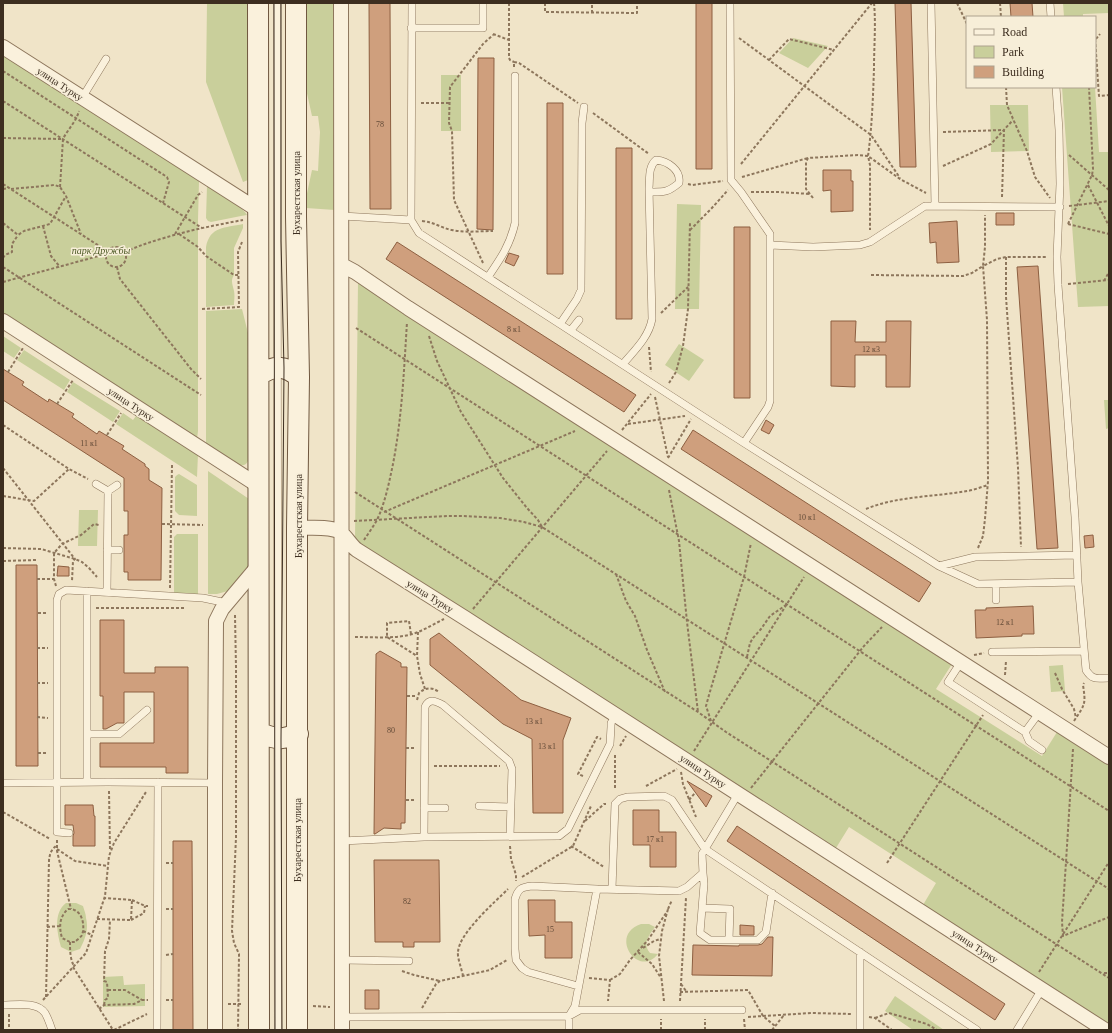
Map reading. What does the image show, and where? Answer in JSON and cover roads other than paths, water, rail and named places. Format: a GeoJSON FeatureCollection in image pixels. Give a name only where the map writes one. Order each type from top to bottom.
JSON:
{"type":"FeatureCollection","features":[{"type":"Feature","properties":{"kind":"main road"},"geometry":{"type":"LineString","coordinates":[[258,3],[252,214],[259,375],[259,565],[269,736],[259,1030]]}},
{"type":"Feature","properties":{"kind":"main road","name":"Бухарестская улица"},"geometry":{"type":"LineString","coordinates":[[296,3],[296,217],[299,377],[297,528],[297,1030]]}},
{"type":"Feature","properties":{"kind":"main road"},"geometry":{"type":"LineString","coordinates":[[259,375],[266,370],[284,368],[299,377]]}},
{"type":"Feature","properties":{"kind":"main road"},"geometry":{"type":"LineString","coordinates":[[269,736],[281,739],[298,734]]}},
{"type":"Feature","properties":{"kind":"street"},"geometry":{"type":"LineString","coordinates":[[341,3],[342,1023]]}},
{"type":"Feature","properties":{"kind":"street","name":"улица Турку"},"geometry":{"type":"LineString","coordinates":[[3,47],[81,101],[252,214]]}},
{"type":"Feature","properties":{"kind":"street"},"geometry":{"type":"LineString","coordinates":[[342,265],[892,618],[965,659],[1039,713],[1074,729],[1109,757]]}},
{"type":"Feature","properties":{"kind":"street","name":"улица Турку"},"geometry":{"type":"LineString","coordinates":[[3,321],[259,486]]}},
{"type":"Feature","properties":{"kind":"street"},"geometry":{"type":"LineString","coordinates":[[297,528],[333,528],[341,533]]}},
{"type":"Feature","properties":{"kind":"street","name":"улица Турку"},"geometry":{"type":"LineString","coordinates":[[341,533],[357,550],[1105,1030]]}},
{"type":"Feature","properties":{"kind":"street"},"geometry":{"type":"LineString","coordinates":[[215,1030],[216,621],[219,614],[231,607],[259,565]]}},
{"type":"Feature","properties":{"kind":"lane"},"geometry":{"type":"LineString","coordinates":[[277,3],[278,368],[269,736],[278,1030]]}},
{"type":"Feature","properties":{"kind":"lane"},"geometry":{"type":"LineString","coordinates":[[412,3],[411,220],[420,232],[488,278],[663,390],[695,413],[939,566],[978,584],[1078,582]]}},
{"type":"Feature","properties":{"kind":"lane"},"geometry":{"type":"LineString","coordinates":[[411,28],[483,28],[483,3]]}},
{"type":"Feature","properties":{"kind":"lane"},"geometry":{"type":"LineString","coordinates":[[730,3],[731,180],[770,234],[770,401],[768,407],[744,443]]}},
{"type":"Feature","properties":{"kind":"lane"},"geometry":{"type":"LineString","coordinates":[[931,3],[935,202]]}},
{"type":"Feature","properties":{"kind":"lane"},"geometry":{"type":"LineString","coordinates":[[1050,3],[1051,16]]}},
{"type":"Feature","properties":{"kind":"lane"},"geometry":{"type":"LineString","coordinates":[[81,101],[106,58]]}},
{"type":"Feature","properties":{"kind":"lane"},"geometry":{"type":"LineString","coordinates":[[488,278],[507,247],[512,236],[515,223],[515,76]]}},
{"type":"Feature","properties":{"kind":"lane"},"geometry":{"type":"LineString","coordinates":[[1056,88],[1060,147],[1060,207],[1057,256],[1058,285],[1084,651],[1086,670],[1089,675],[1095,678],[1109,678]]}},
{"type":"Feature","properties":{"kind":"lane"},"geometry":{"type":"LineString","coordinates":[[560,324],[577,299],[581,290],[582,123],[584,107]]}},
{"type":"Feature","properties":{"kind":"lane"},"geometry":{"type":"LineString","coordinates":[[623,364],[646,334],[652,319],[649,192],[650,168],[652,163],[656,160],[662,160],[678,172],[679,183],[665,192],[649,192]]}},
{"type":"Feature","properties":{"kind":"lane"},"geometry":{"type":"LineString","coordinates":[[770,246],[860,245],[870,242],[925,206],[935,202],[985,206],[1060,207]]}},
{"type":"Feature","properties":{"kind":"lane"},"geometry":{"type":"LineString","coordinates":[[342,216],[411,220]]}},
{"type":"Feature","properties":{"kind":"lane"},"geometry":{"type":"LineString","coordinates":[[571,330],[579,320]]}},
{"type":"Feature","properties":{"kind":"lane"},"geometry":{"type":"LineString","coordinates":[[96,484],[108,491]]}},
{"type":"Feature","properties":{"kind":"lane"},"geometry":{"type":"LineString","coordinates":[[108,491],[117,485]]}},
{"type":"Feature","properties":{"kind":"lane"},"geometry":{"type":"LineString","coordinates":[[107,593],[108,491]]}},
{"type":"Feature","properties":{"kind":"lane"},"geometry":{"type":"LineString","coordinates":[[108,550],[119,550]]}},
{"type":"Feature","properties":{"kind":"lane"},"geometry":{"type":"LineString","coordinates":[[939,566],[975,557],[1077,555]]}},
{"type":"Feature","properties":{"kind":"lane"},"geometry":{"type":"LineString","coordinates":[[996,584],[996,600]]}},
{"type":"Feature","properties":{"kind":"lane"},"geometry":{"type":"LineString","coordinates":[[69,833],[57,832],[56,600],[59,594],[66,590],[72,590],[203,598],[231,607]]}},
{"type":"Feature","properties":{"kind":"lane"},"geometry":{"type":"LineString","coordinates":[[87,591],[87,782]]}},
{"type":"Feature","properties":{"kind":"lane"},"geometry":{"type":"LineString","coordinates":[[992,652],[1084,651]]}},
{"type":"Feature","properties":{"kind":"lane"},"geometry":{"type":"LineString","coordinates":[[965,659],[948,682],[1025,732],[1029,741],[1042,750]]}},
{"type":"Feature","properties":{"kind":"lane"},"geometry":{"type":"LineString","coordinates":[[424,837],[425,707],[430,701],[434,701],[443,706],[510,761],[512,769],[510,838]]}},
{"type":"Feature","properties":{"kind":"lane"},"geometry":{"type":"LineString","coordinates":[[87,734],[118,734],[147,710]]}},
{"type":"Feature","properties":{"kind":"lane"},"geometry":{"type":"LineString","coordinates":[[1025,732],[1039,713]]}},
{"type":"Feature","properties":{"kind":"lane"},"geometry":{"type":"LineString","coordinates":[[342,841],[424,837],[510,838],[560,836],[568,829],[610,744],[611,723],[616,715]]}},
{"type":"Feature","properties":{"kind":"lane"},"geometry":{"type":"LineString","coordinates":[[157,1030],[158,782]]}},
{"type":"Feature","properties":{"kind":"lane"},"geometry":{"type":"LineString","coordinates":[[3,783],[215,783]]}},
{"type":"Feature","properties":{"kind":"lane"},"geometry":{"type":"LineString","coordinates":[[741,795],[702,854],[704,884],[700,933],[710,940],[758,940],[766,932],[772,893]]}},
{"type":"Feature","properties":{"kind":"lane"},"geometry":{"type":"LineString","coordinates":[[612,889],[615,804],[620,799],[627,797],[664,796],[672,800],[705,849],[977,1030]]}},
{"type":"Feature","properties":{"kind":"lane"},"geometry":{"type":"LineString","coordinates":[[479,806],[511,807]]}},
{"type":"Feature","properties":{"kind":"lane"},"geometry":{"type":"LineString","coordinates":[[424,808],[445,808]]}},
{"type":"Feature","properties":{"kind":"lane"},"geometry":{"type":"LineString","coordinates":[[578,986],[528,972],[518,964],[515,949],[515,899],[521,888],[526,886],[679,891],[687,887],[703,873]]}},
{"type":"Feature","properties":{"kind":"lane"},"geometry":{"type":"LineString","coordinates":[[569,1030],[569,1016],[575,1006],[597,889]]}},
{"type":"Feature","properties":{"kind":"lane"},"geometry":{"type":"LineString","coordinates":[[702,908],[730,909],[729,940]]}},
{"type":"Feature","properties":{"kind":"lane"},"geometry":{"type":"LineString","coordinates":[[860,952],[860,1030]]}},
{"type":"Feature","properties":{"kind":"lane"},"geometry":{"type":"LineString","coordinates":[[342,960],[410,961]]}},
{"type":"Feature","properties":{"kind":"lane"},"geometry":{"type":"LineString","coordinates":[[1017,1030],[1042,989]]}},
{"type":"Feature","properties":{"kind":"lane"},"geometry":{"type":"LineString","coordinates":[[6,1005],[29,1005],[38,1007],[44,1011],[52,1030]]}},
{"type":"Feature","properties":{"kind":"lane"},"geometry":{"type":"LineString","coordinates":[[342,1023],[569,1016],[580,1010],[742,1010]]}},
{"type":"Feature","properties":{"kind":"tram line"},"geometry":{"type":"LineString","coordinates":[[274,3],[275,1030]]}},
{"type":"Feature","properties":{"kind":"tram line"},"geometry":{"type":"LineString","coordinates":[[281,3],[281,241],[284,368],[281,739],[282,1030]]}},
{"type":"Feature","properties":{"kind":"park label","name":"парк Дружбы"},"geometry":{"type":"Point","coordinates":[101,250]}}]}
